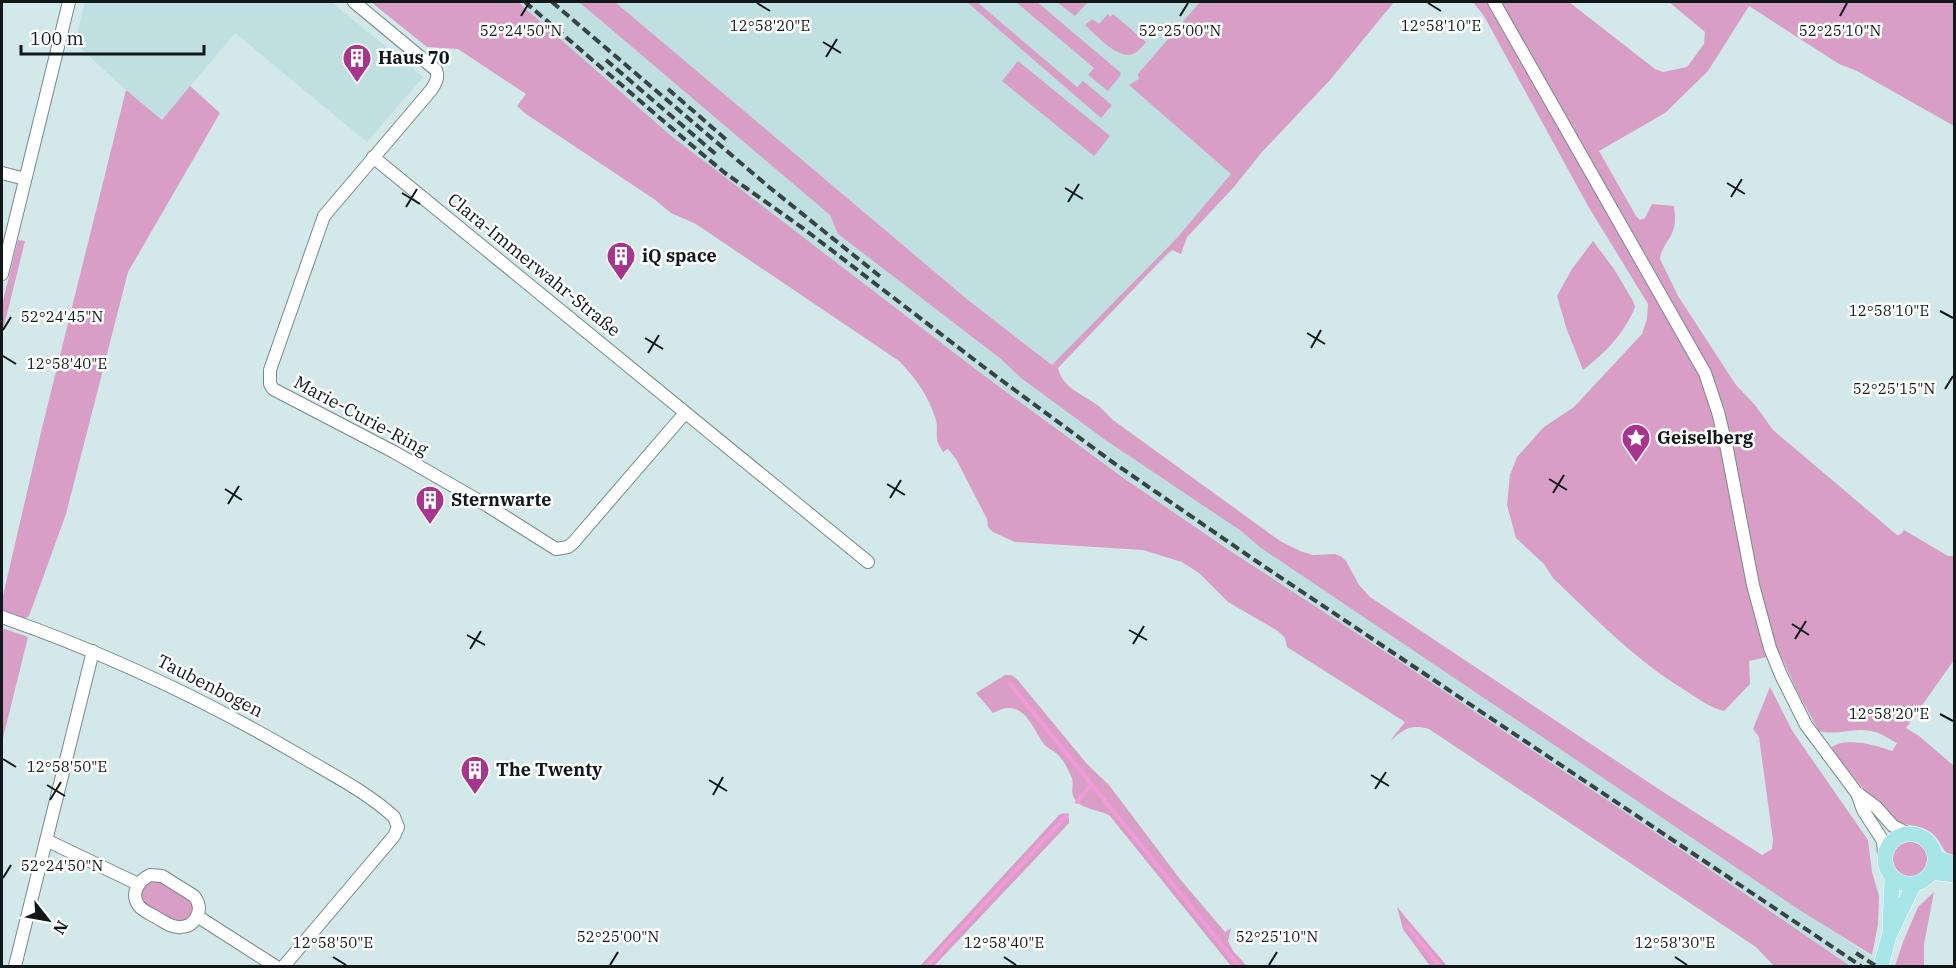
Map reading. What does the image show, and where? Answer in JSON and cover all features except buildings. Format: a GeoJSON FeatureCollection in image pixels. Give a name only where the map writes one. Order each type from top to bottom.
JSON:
{"type":"FeatureCollection","features":[{"type":"Feature","properties":{"kind":"main road"},"geometry":{"type":"LineString","coordinates":[[1907,833],[1923,836],[1934,849],[1933,864],[1927,878],[1914,884],[1899,882],[1892,878],[1884,862],[1884,854],[1892,840],[1907,833]]}},
{"type":"Feature","properties":{"kind":"main road"},"geometry":{"type":"LineString","coordinates":[[1933,864],[1954,864]]}},
{"type":"Feature","properties":{"kind":"main road"},"geometry":{"type":"LineString","coordinates":[[1933,864],[1954,875]]}},
{"type":"Feature","properties":{"kind":"main road"},"geometry":{"type":"LineString","coordinates":[[1889,937],[1892,878]]}},
{"type":"Feature","properties":{"kind":"main road"},"geometry":{"type":"LineString","coordinates":[[1881,966],[1889,937],[1914,884]]}},
{"type":"Feature","properties":{"kind":"street"},"geometry":{"type":"LineString","coordinates":[[2,274],[69,2]]}},
{"type":"Feature","properties":{"kind":"street","name":"Marie-Curie-Ring"},"geometry":{"type":"LineString","coordinates":[[354,2],[436,70],[437,81],[321,222],[270,370],[270,384],[273,389],[488,506],[556,549],[568,547],[573,543],[685,413]]}},
{"type":"Feature","properties":{"kind":"street"},"geometry":{"type":"LineString","coordinates":[[1494,2],[1705,373],[1727,449],[1753,585],[1770,648],[1806,725],[1856,792],[1863,810],[1883,841],[1884,854]]}},
{"type":"Feature","properties":{"kind":"street","name":"Clara-Immerwahr-Straße"},"geometry":{"type":"LineString","coordinates":[[373,157],[868,562]]}},
{"type":"Feature","properties":{"kind":"street"},"geometry":{"type":"LineString","coordinates":[[2,173],[25,179]]}},
{"type":"Feature","properties":{"kind":"street","name":"Taubenbogen"},"geometry":{"type":"LineString","coordinates":[[2,617],[93,651],[156,678],[255,729],[336,776],[390,813],[398,827],[394,836],[284,966]]}},
{"type":"Feature","properties":{"kind":"street"},"geometry":{"type":"LineString","coordinates":[[15,966],[93,651]]}},
{"type":"Feature","properties":{"kind":"street"},"geometry":{"type":"LineString","coordinates":[[1856,792],[1876,807],[1893,826],[1907,833]]}},
{"type":"Feature","properties":{"kind":"street"},"geometry":{"type":"LineString","coordinates":[[46,840],[138,884]]}},
{"type":"Feature","properties":{"kind":"street"},"geometry":{"type":"LineString","coordinates":[[150,875],[162,876],[194,896],[199,906],[197,916],[188,926],[175,927],[139,906],[135,894],[138,884],[150,875]]}},
{"type":"Feature","properties":{"kind":"street"},"geometry":{"type":"LineString","coordinates":[[197,916],[275,966]]}},
{"type":"Feature","properties":{"kind":"shaded area"},"geometry":{"type":"Polygon","coordinates":[[[85,2],[331,2],[423,77],[367,142],[235,33],[162,120],[75,43],[85,2]]]}},
{"type":"Feature","properties":{"kind":"shaded area"},"geometry":{"type":"Polygon","coordinates":[[[371,2],[518,2],[670,135],[978,371],[1125,479],[1674,845],[1850,966],[1774,966],[1756,947],[1429,729],[1412,727],[1390,741],[1405,722],[1287,647],[1285,638],[1278,631],[1228,602],[1199,573],[1182,562],[1143,550],[1015,542],[993,532],[988,527],[987,519],[956,459],[948,449],[943,452],[938,444],[936,420],[926,396],[899,361],[696,224],[671,213],[654,199],[526,114],[517,106],[526,94],[458,49],[427,47],[371,2]]]}},
{"type":"Feature","properties":{"kind":"shaded area"},"geometry":{"type":"Polygon","coordinates":[[[518,2],[579,2],[830,215],[838,234],[1001,359],[1021,378],[1104,439],[1241,531],[1261,548],[1885,966],[1850,966],[1674,845],[1147,494],[978,371],[670,135],[518,2]]]}},
{"type":"Feature","properties":{"kind":"shaded area"},"geometry":{"type":"Polygon","coordinates":[[[579,2],[615,2],[968,300],[1052,365],[1176,239],[1231,174],[1129,85],[1139,79],[1138,74],[1200,2],[1394,2],[1330,80],[1261,153],[1233,188],[1187,237],[1181,254],[1172,250],[1168,253],[1058,368],[1060,374],[1071,388],[1097,405],[1113,420],[1280,541],[1313,555],[1335,554],[1342,557],[1359,585],[1370,597],[1762,855],[1772,849],[1773,840],[1759,737],[1753,729],[1770,687],[1793,732],[1868,840],[1872,872],[1879,896],[1878,924],[1872,955],[1798,909],[1261,548],[1241,531],[1104,439],[1021,378],[1001,359],[838,234],[830,215],[579,2]]]}},
{"type":"Feature","properties":{"kind":"shaded area"},"geometry":{"type":"Polygon","coordinates":[[[615,2],[1394,2],[1330,80],[1261,153],[1233,188],[1187,237],[1052,365],[968,300],[615,2]]]}},
{"type":"Feature","properties":{"kind":"shaded area"},"geometry":{"type":"Polygon","coordinates":[[[967,2],[977,2],[1077,87],[1083,81],[1112,105],[1101,118],[967,2]]]}},
{"type":"Feature","properties":{"kind":"shaded area"},"geometry":{"type":"Polygon","coordinates":[[[1016,2],[1037,2],[1121,73],[1108,91],[1088,75],[1094,68],[1016,2]]]}},
{"type":"Feature","properties":{"kind":"shaded area"},"geometry":{"type":"Polygon","coordinates":[[[1057,2],[1088,2],[1075,16],[1057,2]]]}},
{"type":"Feature","properties":{"kind":"shaded area"},"geometry":{"type":"Polygon","coordinates":[[[1473,2],[1486,2],[1663,311],[1500,2],[1569,2],[1655,69],[1663,72],[1687,67],[1704,44],[1705,32],[1669,2],[1954,2],[1954,126],[1857,71],[1839,64],[1749,6],[1708,71],[1665,113],[1599,151],[1640,220],[1645,218],[1652,204],[1674,206],[1674,228],[1660,259],[1678,296],[1736,385],[1755,405],[1773,430],[1897,535],[1904,530],[1948,556],[1954,556],[1954,660],[1906,728],[1954,766],[1954,858],[1947,854],[1930,831],[1900,822],[1890,816],[1850,773],[1832,747],[1853,742],[1870,744],[1892,751],[1897,743],[1871,731],[1833,733],[1819,731],[1780,654],[1749,661],[1750,684],[1724,711],[1713,707],[1665,677],[1631,651],[1553,578],[1544,564],[1516,538],[1507,505],[1510,475],[1517,457],[1544,427],[1574,407],[1642,334],[1647,319],[1648,304],[1588,206],[1484,16],[1473,2]]]}},
{"type":"Feature","properties":{"kind":"shaded area"},"geometry":{"type":"Polygon","coordinates":[[[1108,14],[1110,17],[1113,14],[1146,42],[1135,53],[1129,55],[1115,51],[1085,25],[1092,19],[1099,24],[1108,14]]]}},
{"type":"Feature","properties":{"kind":"shaded area"},"geometry":{"type":"Polygon","coordinates":[[[1018,61],[1110,136],[1094,156],[1002,81],[1018,61]]]}},
{"type":"Feature","properties":{"kind":"shaded area"},"geometry":{"type":"Polygon","coordinates":[[[190,86],[220,113],[128,272],[66,514],[29,616],[18,622],[2,617],[2,600],[41,432],[126,90],[162,120],[190,86]]]}},
{"type":"Feature","properties":{"kind":"shaded area"},"geometry":{"type":"Polygon","coordinates":[[[18,240],[25,241],[2,334],[2,305],[18,240]]]}},
{"type":"Feature","properties":{"kind":"shaded area"},"geometry":{"type":"Polygon","coordinates":[[[1593,241],[1614,269],[1635,307],[1626,326],[1613,342],[1583,370],[1567,330],[1557,296],[1572,269],[1593,241]]]}},
{"type":"Feature","properties":{"kind":"shaded area"},"geometry":{"type":"Polygon","coordinates":[[[2,628],[28,637],[2,742],[2,628]]]}},
{"type":"Feature","properties":{"kind":"shaded area"},"geometry":{"type":"Polygon","coordinates":[[[1005,675],[1016,678],[1087,764],[1109,785],[1180,879],[1225,932],[1231,928],[1228,941],[1233,951],[1247,966],[1231,966],[1110,816],[1077,802],[1073,795],[1072,779],[1066,765],[1044,744],[1025,715],[1012,708],[993,713],[976,693],[1005,675]]]}},
{"type":"Feature","properties":{"kind":"shaded area"},"geometry":{"type":"Polygon","coordinates":[[[1064,813],[1069,818],[1069,823],[934,966],[920,966],[1059,815],[1064,813]]]}},
{"type":"Feature","properties":{"kind":"shaded area"},"geometry":{"type":"Polygon","coordinates":[[[1910,840],[1924,845],[1929,859],[1924,873],[1910,878],[1896,873],[1891,859],[1896,845],[1910,840]]]}},
{"type":"Feature","properties":{"kind":"shaded area"},"geometry":{"type":"Polygon","coordinates":[[[156,879],[191,898],[194,909],[188,920],[177,924],[153,911],[143,902],[140,896],[141,890],[147,883],[156,879]]]}},
{"type":"Feature","properties":{"kind":"shaded area"},"geometry":{"type":"Polygon","coordinates":[[[1934,892],[1924,944],[1924,966],[1895,966],[1918,907],[1934,892]]]}},
{"type":"Feature","properties":{"kind":"shaded area"},"geometry":{"type":"Polygon","coordinates":[[[1397,907],[1447,966],[1430,966],[1403,929],[1397,907]]]}},
{"type":"Feature","properties":{"kind":"waterway"},"geometry":{"type":"LineString","coordinates":[[1010,684],[1239,966]]}},
{"type":"Feature","properties":{"kind":"waterway"},"geometry":{"type":"LineString","coordinates":[[1077,802],[1091,785]]}},
{"type":"Feature","properties":{"kind":"waterway"},"geometry":{"type":"LineString","coordinates":[[927,966],[1067,815]]}},
{"type":"Feature","properties":{"kind":"waterway"},"geometry":{"type":"LineString","coordinates":[[1408,927],[1440,966]]}},
{"type":"Feature","properties":{"kind":"railway"},"geometry":{"type":"LineString","coordinates":[[525,2],[725,173],[804,229],[1111,461],[1259,563],[1861,966]]}},
{"type":"Feature","properties":{"kind":"railway"},"geometry":{"type":"LineString","coordinates":[[552,2],[769,187],[882,278]]}},
{"type":"Feature","properties":{"kind":"railway"},"geometry":{"type":"LineString","coordinates":[[606,60],[718,156]]}},
{"type":"Feature","properties":{"kind":"railway"},"geometry":{"type":"LineString","coordinates":[[668,89],[729,142]]}},
{"type":"Feature","properties":{"kind":"railway"},"geometry":{"type":"LineString","coordinates":[[1856,953],[1876,966]]}},
{"type":"Feature","properties":{"kind":"place","name":"Haus 70"},"geometry":{"type":"Point","coordinates":[357,84]}},
{"type":"Feature","properties":{"kind":"place","name":"iQ space"},"geometry":{"type":"Point","coordinates":[621,282]}},
{"type":"Feature","properties":{"kind":"place","name":"Geiselberg"},"geometry":{"type":"Point","coordinates":[1636,464]}},
{"type":"Feature","properties":{"kind":"place","name":"Sternwarte"},"geometry":{"type":"Point","coordinates":[430,526]}},
{"type":"Feature","properties":{"kind":"place","name":"The Twenty"},"geometry":{"type":"Point","coordinates":[475,796]}}]}
